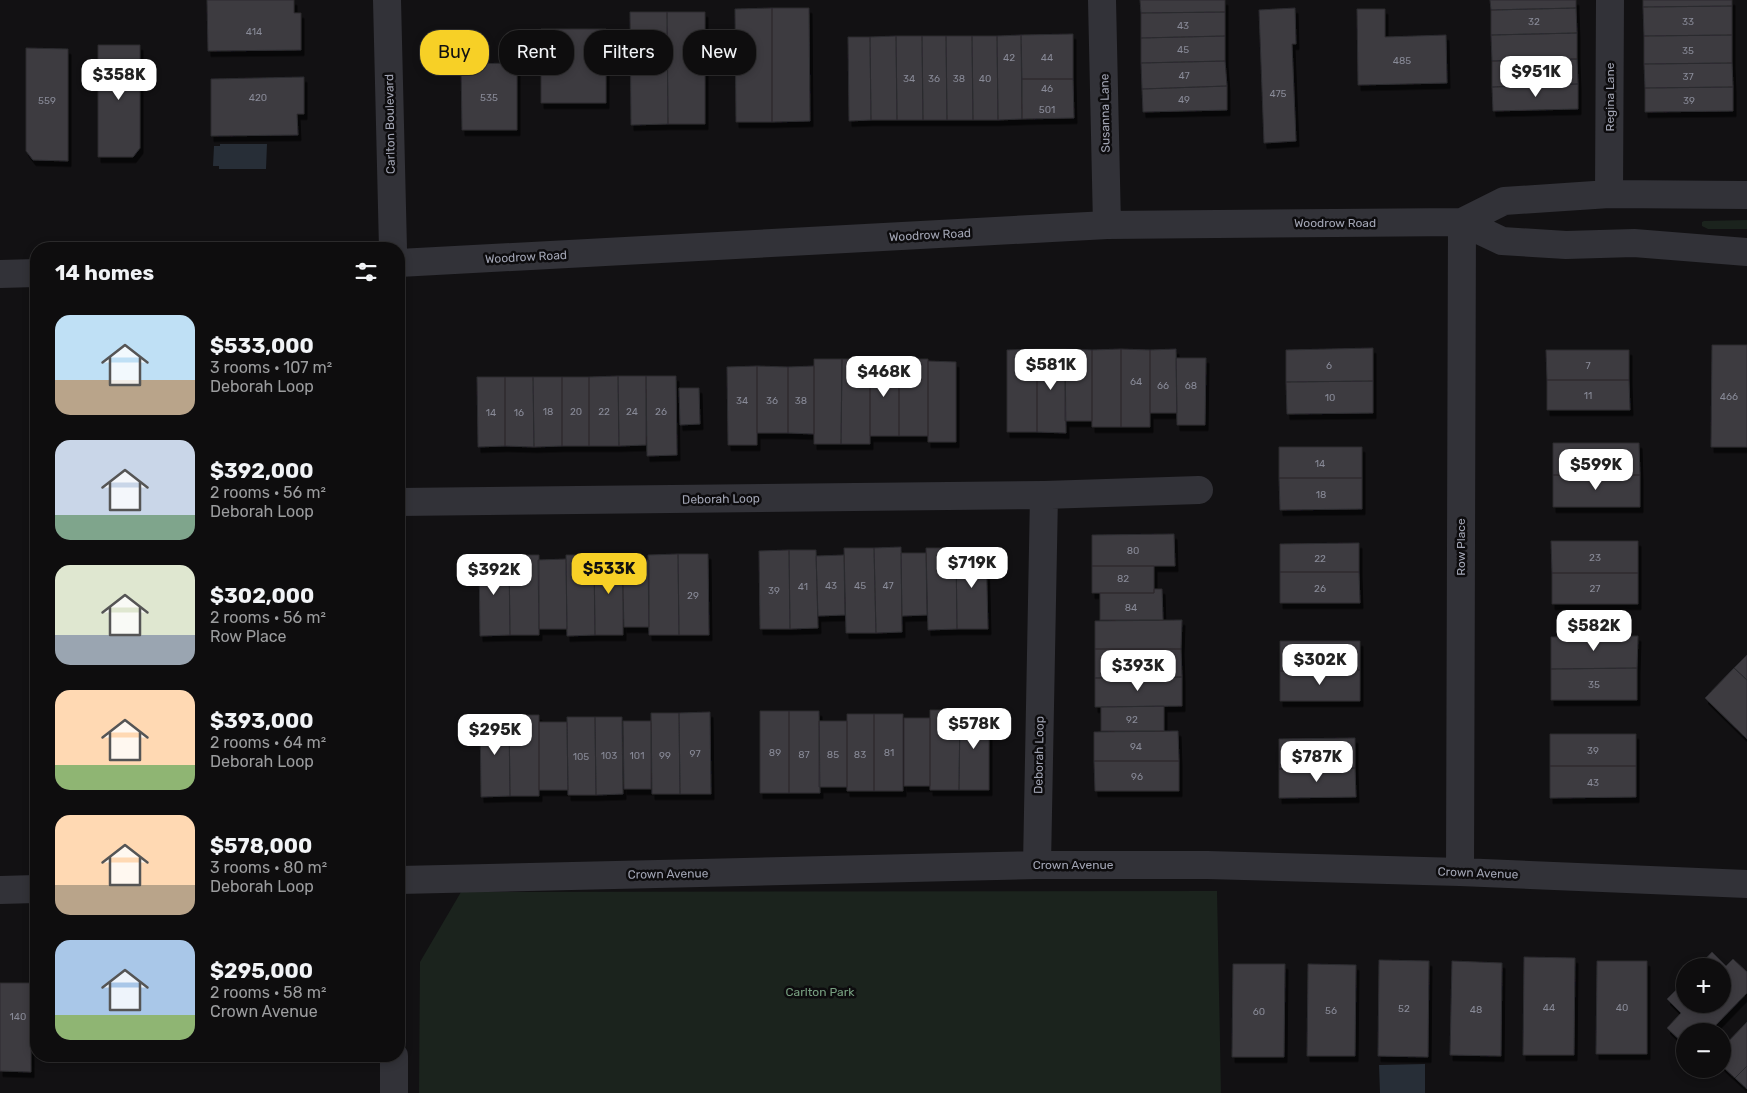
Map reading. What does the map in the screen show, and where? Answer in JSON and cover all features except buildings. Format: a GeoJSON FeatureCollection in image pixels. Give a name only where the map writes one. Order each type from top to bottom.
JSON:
{"type":"FeatureCollection","features":[{"type":"Feature","properties":{"kind":"street","name":"Carlton Boulevard"},"geometry":{"type":"LineString","coordinates":[[387,0],[393,242]]}},
{"type":"Feature","properties":{"kind":"street","name":"Susanna Lane"},"geometry":{"type":"LineString","coordinates":[[1102,0],[1107,225]]}},
{"type":"Feature","properties":{"kind":"street","name":"Regina Lane"},"geometry":{"type":"LineString","coordinates":[[1609,194],[1610,0]]}},
{"type":"Feature","properties":{"kind":"street","name":"Woodrow Road"},"geometry":{"type":"LineString","coordinates":[[1462,222],[1504,201],[1609,194],[1747,195]]}},
{"type":"Feature","properties":{"kind":"street","name":"Woodrow Road"},"geometry":{"type":"LineString","coordinates":[[405,263],[1107,225],[1462,222],[1502,241],[1566,245],[1634,243],[1747,252]]}},
{"type":"Feature","properties":{"kind":"street","name":"Row Place"},"geometry":{"type":"LineString","coordinates":[[1460,872],[1462,222]]}},
{"type":"Feature","properties":{"kind":"street"},"geometry":{"type":"LineString","coordinates":[[0,274],[30,274]]}},
{"type":"Feature","properties":{"kind":"street","name":"Deborah Loop"},"geometry":{"type":"LineString","coordinates":[[405,502],[1044,496],[1199,490]]}},
{"type":"Feature","properties":{"kind":"street","name":"Deborah Loop"},"geometry":{"type":"LineString","coordinates":[[1037,865],[1044,496]]}},
{"type":"Feature","properties":{"kind":"street","name":"Crown Avenue"},"geometry":{"type":"LineString","coordinates":[[405,880],[1037,865],[1207,865],[1460,872],[1747,884]]}},
{"type":"Feature","properties":{"kind":"street"},"geometry":{"type":"LineString","coordinates":[[0,890],[30,889]]}},
{"type":"Feature","properties":{"kind":"street"},"geometry":{"type":"LineString","coordinates":[[394,1062],[394,1093]]}},
{"type":"Feature","properties":{"kind":"green space"},"geometry":{"type":"Polygon","coordinates":[[[1747,220],[1747,229],[1708,229],[1702,226],[1704,221],[1747,220]]]}},
{"type":"Feature","properties":{"kind":"green space","name":"Carlton Park"},"geometry":{"type":"Polygon","coordinates":[[[1217,891],[1221,1093],[419,1093],[420,962],[461,892],[1217,891]]]}},
{"type":"Feature","properties":{"kind":"shaded area"},"geometry":{"type":"Polygon","coordinates":[[[220,144],[267,144],[266,169],[219,169],[219,166],[213,166],[214,146],[220,146],[220,144]]]}},
{"type":"Feature","properties":{"kind":"shaded area"},"geometry":{"type":"Polygon","coordinates":[[[1425,1064],[1425,1093],[1380,1093],[1379,1065],[1425,1064]]]}}]}
